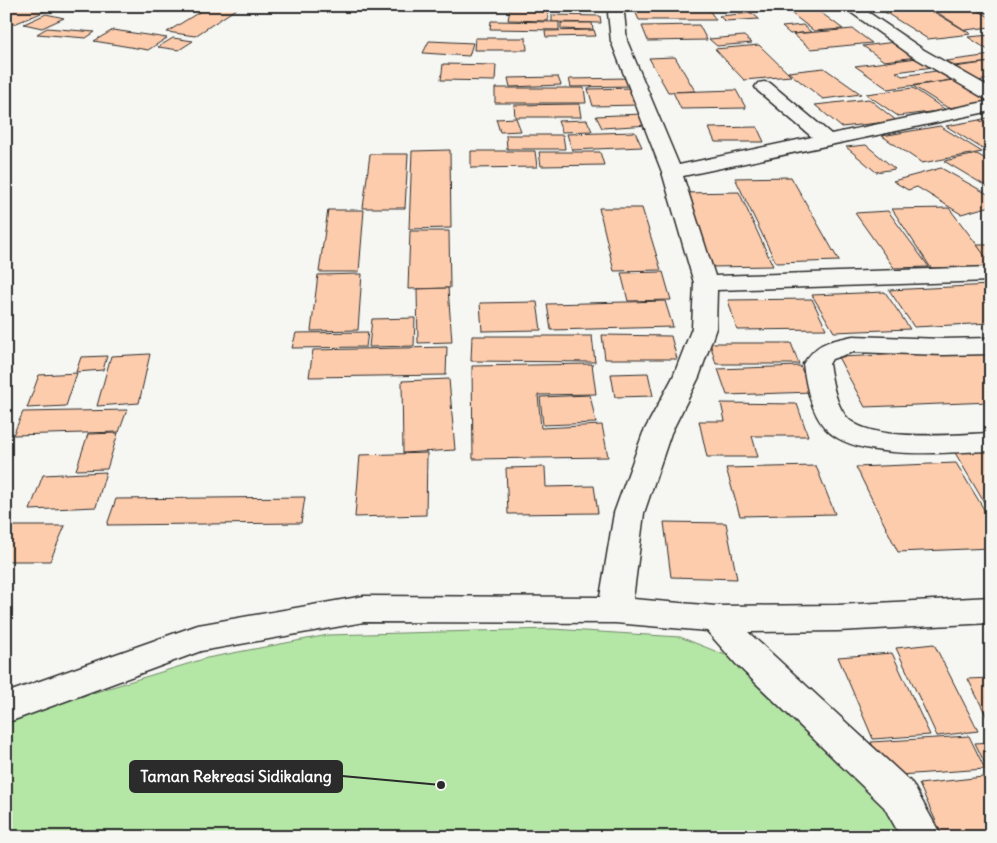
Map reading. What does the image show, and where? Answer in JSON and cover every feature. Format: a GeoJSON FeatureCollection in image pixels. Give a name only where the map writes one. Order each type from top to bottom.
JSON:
{"type":"FeatureCollection","features":[{"type":"Feature","properties":{"kind":"street"},"geometry":{"type":"LineString","coordinates":[[614,610],[629,513],[657,433],[686,377],[704,328],[706,283],[672,172],[619,41],[616,14],[620,6]]}},
{"type":"Feature","properties":{"kind":"street"},"geometry":{"type":"LineString","coordinates":[[849,6],[918,54],[991,96]]}},
{"type":"Feature","properties":{"kind":"street"},"geometry":{"type":"LineString","coordinates":[[986,6],[991,10]]}},
{"type":"Feature","properties":{"kind":"street"},"geometry":{"type":"LineString","coordinates":[[764,87],[828,142]]}},
{"type":"Feature","properties":{"kind":"street"},"geometry":{"type":"LineString","coordinates":[[672,172],[828,142],[991,106]]}},
{"type":"Feature","properties":{"kind":"street"},"geometry":{"type":"LineString","coordinates":[[706,283],[991,274]]}},
{"type":"Feature","properties":{"kind":"street"},"geometry":{"type":"LineString","coordinates":[[991,346],[943,347],[853,344],[835,348],[823,354],[816,364],[820,389],[836,423],[855,434],[876,441],[896,444],[991,442]]}},
{"type":"Feature","properties":{"kind":"street"},"geometry":{"type":"LineString","coordinates":[[6,708],[198,638],[364,609],[614,610],[716,619],[838,618],[991,610]]}},
{"type":"Feature","properties":{"kind":"street"},"geometry":{"type":"LineString","coordinates":[[716,619],[748,654],[898,795],[922,837]]}},
{"type":"Feature","properties":{"kind":"green space"},"geometry":{"type":"Polygon","coordinates":[[[552,629],[680,637],[788,680],[912,837],[6,837],[6,722],[50,706],[207,658],[328,635],[552,629]]]}},
{"type":"Feature","properties":{"kind":"building"},"geometry":{"type":"Polygon","coordinates":[[[6,6],[25,6],[46,11],[14,24],[6,23],[6,6]]]}},
{"type":"Feature","properties":{"kind":"building"},"geometry":{"type":"Polygon","coordinates":[[[39,6],[75,6],[65,11],[39,6]]]}},
{"type":"Feature","properties":{"kind":"building"},"geometry":{"type":"Polygon","coordinates":[[[142,6],[169,6],[161,12],[138,9],[142,6]]]}},
{"type":"Feature","properties":{"kind":"building"},"geometry":{"type":"Polygon","coordinates":[[[170,6],[195,6],[191,10],[167,8],[170,6]]]}},
{"type":"Feature","properties":{"kind":"building"},"geometry":{"type":"Polygon","coordinates":[[[209,6],[239,7],[195,36],[167,32],[209,6]]]}},
{"type":"Feature","properties":{"kind":"building"},"geometry":{"type":"Polygon","coordinates":[[[634,6],[683,7],[673,7],[673,9],[634,8],[634,6]]]}},
{"type":"Feature","properties":{"kind":"building"},"geometry":{"type":"Polygon","coordinates":[[[782,6],[812,6],[843,29],[814,31],[782,6]]]}},
{"type":"Feature","properties":{"kind":"building"},"geometry":{"type":"Polygon","coordinates":[[[875,6],[924,6],[971,34],[928,39],[875,6]]]}},
{"type":"Feature","properties":{"kind":"building"},"geometry":{"type":"Polygon","coordinates":[[[927,6],[971,6],[991,18],[991,27],[965,30],[927,6]]]}},
{"type":"Feature","properties":{"kind":"building"},"geometry":{"type":"Polygon","coordinates":[[[707,7],[716,20],[639,20],[635,11],[707,7]]]}},
{"type":"Feature","properties":{"kind":"building"},"geometry":{"type":"Polygon","coordinates":[[[510,8],[549,9],[548,21],[508,20],[510,8]]]}},
{"type":"Feature","properties":{"kind":"building"},"geometry":{"type":"Polygon","coordinates":[[[752,13],[759,19],[725,21],[719,16],[752,13]]]}},
{"type":"Feature","properties":{"kind":"building"},"geometry":{"type":"Polygon","coordinates":[[[46,14],[64,18],[42,28],[24,24],[46,14]]]}},
{"type":"Feature","properties":{"kind":"building"},"geometry":{"type":"Polygon","coordinates":[[[552,15],[600,16],[601,23],[552,22],[552,15]]]}},
{"type":"Feature","properties":{"kind":"building"},"geometry":{"type":"Polygon","coordinates":[[[491,21],[559,22],[559,30],[490,29],[491,21]]]}},
{"type":"Feature","properties":{"kind":"building"},"geometry":{"type":"Polygon","coordinates":[[[561,23],[592,23],[593,30],[561,29],[561,23]]]}},
{"type":"Feature","properties":{"kind":"building"},"geometry":{"type":"Polygon","coordinates":[[[699,25],[707,40],[648,41],[642,26],[699,25]]]}},
{"type":"Feature","properties":{"kind":"building"},"geometry":{"type":"Polygon","coordinates":[[[803,25],[811,32],[790,34],[782,27],[803,25]]]}},
{"type":"Feature","properties":{"kind":"building"},"geometry":{"type":"Polygon","coordinates":[[[47,28],[95,32],[86,38],[37,34],[47,28]]]}},
{"type":"Feature","properties":{"kind":"building"},"geometry":{"type":"Polygon","coordinates":[[[853,29],[872,43],[811,49],[793,34],[853,29]]]}},
{"type":"Feature","properties":{"kind":"building"},"geometry":{"type":"Polygon","coordinates":[[[113,30],[167,38],[148,50],[94,41],[113,30]]]}},
{"type":"Feature","properties":{"kind":"building"},"geometry":{"type":"Polygon","coordinates":[[[594,30],[596,36],[546,37],[545,31],[594,30]]]}},
{"type":"Feature","properties":{"kind":"building"},"geometry":{"type":"Polygon","coordinates":[[[991,35],[991,52],[968,37],[991,35]]]}},
{"type":"Feature","properties":{"kind":"building"},"geometry":{"type":"Polygon","coordinates":[[[744,36],[752,43],[717,46],[709,39],[744,36]]]}},
{"type":"Feature","properties":{"kind":"building"},"geometry":{"type":"Polygon","coordinates":[[[173,38],[193,41],[179,50],[158,47],[173,38]]]}},
{"type":"Feature","properties":{"kind":"building"},"geometry":{"type":"Polygon","coordinates":[[[475,38],[526,38],[527,50],[474,50],[475,38]]]}},
{"type":"Feature","properties":{"kind":"building"},"geometry":{"type":"Polygon","coordinates":[[[429,41],[473,43],[469,56],[423,53],[429,41]]]}},
{"type":"Feature","properties":{"kind":"building"},"geometry":{"type":"Polygon","coordinates":[[[895,42],[917,57],[884,61],[863,46],[895,42]]]}},
{"type":"Feature","properties":{"kind":"building"},"geometry":{"type":"Polygon","coordinates":[[[759,45],[791,76],[744,80],[715,49],[759,45]]]}},
{"type":"Feature","properties":{"kind":"building"},"geometry":{"type":"Polygon","coordinates":[[[991,55],[991,62],[954,66],[946,61],[991,55]]]}},
{"type":"Feature","properties":{"kind":"building"},"geometry":{"type":"Polygon","coordinates":[[[675,57],[695,91],[668,92],[649,58],[675,57]]]}},
{"type":"Feature","properties":{"kind":"building"},"geometry":{"type":"Polygon","coordinates":[[[917,58],[933,67],[896,72],[902,76],[936,71],[951,80],[888,89],[855,66],[917,58]]]}},
{"type":"Feature","properties":{"kind":"building"},"geometry":{"type":"Polygon","coordinates":[[[991,62],[991,79],[977,81],[954,67],[991,62]]]}},
{"type":"Feature","properties":{"kind":"building"},"geometry":{"type":"Polygon","coordinates":[[[443,64],[496,65],[495,81],[441,80],[443,64]]]}},
{"type":"Feature","properties":{"kind":"building"},"geometry":{"type":"Polygon","coordinates":[[[824,68],[861,94],[823,99],[788,72],[824,68]]]}},
{"type":"Feature","properties":{"kind":"building"},"geometry":{"type":"Polygon","coordinates":[[[558,77],[561,85],[510,87],[508,78],[558,77]]]}},
{"type":"Feature","properties":{"kind":"building"},"geometry":{"type":"Polygon","coordinates":[[[630,78],[633,86],[571,87],[569,79],[630,78]]]}},
{"type":"Feature","properties":{"kind":"building"},"geometry":{"type":"Polygon","coordinates":[[[953,80],[989,102],[948,108],[913,86],[953,80]]]}},
{"type":"Feature","properties":{"kind":"building"},"geometry":{"type":"Polygon","coordinates":[[[495,88],[584,88],[586,103],[495,103],[495,88]]]}},
{"type":"Feature","properties":{"kind":"building"},"geometry":{"type":"Polygon","coordinates":[[[633,88],[640,105],[593,106],[588,89],[633,88]]]}},
{"type":"Feature","properties":{"kind":"building"},"geometry":{"type":"Polygon","coordinates":[[[913,88],[946,110],[898,116],[866,94],[913,88]]]}},
{"type":"Feature","properties":{"kind":"building"},"geometry":{"type":"Polygon","coordinates":[[[736,90],[746,108],[681,109],[673,92],[736,90]]]}},
{"type":"Feature","properties":{"kind":"building"},"geometry":{"type":"Polygon","coordinates":[[[869,99],[897,121],[841,127],[815,105],[869,99]]]}},
{"type":"Feature","properties":{"kind":"building"},"geometry":{"type":"Polygon","coordinates":[[[579,104],[581,117],[515,117],[514,105],[579,104]]]}},
{"type":"Feature","properties":{"kind":"building"},"geometry":{"type":"Polygon","coordinates":[[[642,114],[649,125],[602,128],[596,116],[642,114]]]}},
{"type":"Feature","properties":{"kind":"building"},"geometry":{"type":"Polygon","coordinates":[[[991,117],[991,127],[979,120],[991,117]]]}},
{"type":"Feature","properties":{"kind":"building"},"geometry":{"type":"Polygon","coordinates":[[[516,118],[521,131],[500,132],[496,119],[516,118]]]}},
{"type":"Feature","properties":{"kind":"building"},"geometry":{"type":"Polygon","coordinates":[[[587,120],[592,131],[562,132],[558,121],[587,120]]]}},
{"type":"Feature","properties":{"kind":"building"},"geometry":{"type":"Polygon","coordinates":[[[979,120],[991,127],[991,154],[946,126],[979,120]]]}},
{"type":"Feature","properties":{"kind":"building"},"geometry":{"type":"Polygon","coordinates":[[[940,126],[982,152],[922,163],[882,136],[940,126]]]}},
{"type":"Feature","properties":{"kind":"building"},"geometry":{"type":"Polygon","coordinates":[[[757,127],[764,142],[715,142],[709,128],[757,127]]]}},
{"type":"Feature","properties":{"kind":"building"},"geometry":{"type":"Polygon","coordinates":[[[635,132],[642,147],[572,150],[567,134],[635,132]]]}},
{"type":"Feature","properties":{"kind":"building"},"geometry":{"type":"Polygon","coordinates":[[[506,135],[563,135],[565,149],[507,149],[506,135]]]}},
{"type":"Feature","properties":{"kind":"building"},"geometry":{"type":"Polygon","coordinates":[[[866,145],[895,169],[876,172],[846,147],[866,145]]]}},
{"type":"Feature","properties":{"kind":"building"},"geometry":{"type":"Polygon","coordinates":[[[450,150],[451,228],[409,229],[412,151],[450,150]]]}},
{"type":"Feature","properties":{"kind":"building"},"geometry":{"type":"Polygon","coordinates":[[[471,151],[535,151],[537,167],[471,168],[471,151]]]}},
{"type":"Feature","properties":{"kind":"building"},"geometry":{"type":"Polygon","coordinates":[[[539,152],[600,152],[604,165],[541,166],[539,152]]]}},
{"type":"Feature","properties":{"kind":"building"},"geometry":{"type":"Polygon","coordinates":[[[370,154],[408,154],[405,208],[363,208],[370,154]]]}},
{"type":"Feature","properties":{"kind":"building"},"geometry":{"type":"Polygon","coordinates":[[[977,154],[991,162],[991,189],[944,161],[977,154]]]}},
{"type":"Feature","properties":{"kind":"building"},"geometry":{"type":"Polygon","coordinates":[[[941,168],[991,196],[991,206],[961,214],[917,187],[908,190],[893,181],[941,168]]]}},
{"type":"Feature","properties":{"kind":"building"},"geometry":{"type":"Polygon","coordinates":[[[791,177],[839,261],[776,263],[735,178],[791,177]]]}},
{"type":"Feature","properties":{"kind":"building"},"geometry":{"type":"Polygon","coordinates":[[[739,192],[773,266],[710,267],[682,193],[739,192]]]}},
{"type":"Feature","properties":{"kind":"building"},"geometry":{"type":"Polygon","coordinates":[[[599,208],[642,208],[661,270],[614,271],[599,208]]]}},
{"type":"Feature","properties":{"kind":"building"},"geometry":{"type":"Polygon","coordinates":[[[949,208],[991,263],[991,267],[931,268],[892,209],[949,208]]]}},
{"type":"Feature","properties":{"kind":"building"},"geometry":{"type":"Polygon","coordinates":[[[328,210],[364,210],[359,272],[319,272],[328,210]]]}},
{"type":"Feature","properties":{"kind":"building"},"geometry":{"type":"Polygon","coordinates":[[[888,211],[929,267],[894,268],[855,213],[888,211]]]}},
{"type":"Feature","properties":{"kind":"building"},"geometry":{"type":"Polygon","coordinates":[[[410,231],[449,231],[450,288],[408,289],[410,231]]]}},
{"type":"Feature","properties":{"kind":"building"},"geometry":{"type":"Polygon","coordinates":[[[977,245],[991,245],[991,260],[988,260],[977,245]]]}},
{"type":"Feature","properties":{"kind":"building"},"geometry":{"type":"Polygon","coordinates":[[[663,272],[671,300],[628,301],[621,273],[663,272]]]}},
{"type":"Feature","properties":{"kind":"building"},"geometry":{"type":"Polygon","coordinates":[[[362,274],[358,330],[311,331],[318,275],[362,274]]]}},
{"type":"Feature","properties":{"kind":"building"},"geometry":{"type":"Polygon","coordinates":[[[991,285],[991,323],[914,327],[889,290],[991,285]]]}},
{"type":"Feature","properties":{"kind":"building"},"geometry":{"type":"Polygon","coordinates":[[[448,288],[452,342],[418,343],[417,289],[448,288]]]}},
{"type":"Feature","properties":{"kind":"building"},"geometry":{"type":"Polygon","coordinates":[[[885,292],[910,329],[834,332],[812,295],[885,292]]]}},
{"type":"Feature","properties":{"kind":"building"},"geometry":{"type":"Polygon","coordinates":[[[812,299],[826,329],[737,330],[728,300],[812,299]]]}},
{"type":"Feature","properties":{"kind":"building"},"geometry":{"type":"Polygon","coordinates":[[[665,301],[673,327],[551,330],[547,304],[665,301]]]}},
{"type":"Feature","properties":{"kind":"building"},"geometry":{"type":"Polygon","coordinates":[[[537,302],[541,330],[482,331],[480,303],[537,302]]]}},
{"type":"Feature","properties":{"kind":"building"},"geometry":{"type":"Polygon","coordinates":[[[415,318],[414,346],[369,347],[372,319],[415,318]]]}},
{"type":"Feature","properties":{"kind":"building"},"geometry":{"type":"Polygon","coordinates":[[[368,332],[366,347],[292,348],[296,333],[368,332]]]}},
{"type":"Feature","properties":{"kind":"building"},"geometry":{"type":"Polygon","coordinates":[[[602,335],[671,336],[677,359],[605,359],[602,335]]]}},
{"type":"Feature","properties":{"kind":"building"},"geometry":{"type":"Polygon","coordinates":[[[472,336],[592,336],[595,362],[471,361],[472,336]]]}},
{"type":"Feature","properties":{"kind":"building"},"geometry":{"type":"Polygon","coordinates":[[[710,343],[791,343],[799,364],[716,364],[710,343]]]}},
{"type":"Feature","properties":{"kind":"building"},"geometry":{"type":"Polygon","coordinates":[[[447,347],[446,375],[309,377],[313,350],[447,347]]]}},
{"type":"Feature","properties":{"kind":"building"},"geometry":{"type":"Polygon","coordinates":[[[982,351],[991,364],[991,402],[865,407],[838,357],[982,351]]]}},
{"type":"Feature","properties":{"kind":"building"},"geometry":{"type":"Polygon","coordinates":[[[150,354],[139,403],[97,406],[111,356],[150,354]]]}},
{"type":"Feature","properties":{"kind":"building"},"geometry":{"type":"Polygon","coordinates":[[[107,356],[103,370],[76,372],[81,357],[107,356]]]}},
{"type":"Feature","properties":{"kind":"building"},"geometry":{"type":"Polygon","coordinates":[[[592,364],[596,394],[538,395],[541,428],[602,425],[608,457],[473,459],[472,366],[592,364]]]}},
{"type":"Feature","properties":{"kind":"building"},"geometry":{"type":"Polygon","coordinates":[[[800,366],[812,392],[727,395],[718,369],[800,366]]]}},
{"type":"Feature","properties":{"kind":"building"},"geometry":{"type":"Polygon","coordinates":[[[77,373],[66,406],[27,408],[39,375],[77,373]]]}},
{"type":"Feature","properties":{"kind":"building"},"geometry":{"type":"Polygon","coordinates":[[[648,373],[653,396],[615,397],[611,374],[648,373]]]}},
{"type":"Feature","properties":{"kind":"building"},"geometry":{"type":"Polygon","coordinates":[[[449,379],[455,450],[403,453],[402,381],[449,379]]]}},
{"type":"Feature","properties":{"kind":"building"},"geometry":{"type":"Polygon","coordinates":[[[590,395],[596,423],[543,425],[540,397],[590,395]]]}},
{"type":"Feature","properties":{"kind":"building"},"geometry":{"type":"Polygon","coordinates":[[[721,403],[797,404],[808,436],[752,436],[758,457],[707,457],[699,421],[725,421],[721,403]]]}},
{"type":"Feature","properties":{"kind":"building"},"geometry":{"type":"Polygon","coordinates":[[[127,410],[119,432],[13,435],[23,412],[127,410]]]}},
{"type":"Feature","properties":{"kind":"building"},"geometry":{"type":"Polygon","coordinates":[[[118,433],[107,469],[76,470],[88,434],[118,433]]]}},
{"type":"Feature","properties":{"kind":"building"},"geometry":{"type":"Polygon","coordinates":[[[991,450],[991,514],[954,451],[991,450]]]}},
{"type":"Feature","properties":{"kind":"building"},"geometry":{"type":"Polygon","coordinates":[[[427,453],[426,515],[355,517],[360,455],[427,453]]]}},
{"type":"Feature","properties":{"kind":"building"},"geometry":{"type":"Polygon","coordinates":[[[956,463],[991,521],[991,548],[898,552],[856,467],[956,463]]]}},
{"type":"Feature","properties":{"kind":"building"},"geometry":{"type":"Polygon","coordinates":[[[816,466],[835,514],[740,516],[726,468],[816,466]]]}},
{"type":"Feature","properties":{"kind":"building"},"geometry":{"type":"Polygon","coordinates":[[[545,467],[546,487],[594,486],[598,513],[508,514],[506,468],[545,467]]]}},
{"type":"Feature","properties":{"kind":"building"},"geometry":{"type":"Polygon","coordinates":[[[106,472],[96,507],[30,510],[43,475],[106,472]]]}},
{"type":"Feature","properties":{"kind":"building"},"geometry":{"type":"Polygon","coordinates":[[[305,497],[301,523],[107,525],[116,499],[305,497]]]}},
{"type":"Feature","properties":{"kind":"building"},"geometry":{"type":"Polygon","coordinates":[[[664,522],[726,523],[737,579],[671,577],[664,522]]]}},
{"type":"Feature","properties":{"kind":"building"},"geometry":{"type":"Polygon","coordinates":[[[9,526],[65,526],[50,561],[6,561],[6,532],[9,526]]]}},
{"type":"Feature","properties":{"kind":"building"},"geometry":{"type":"Polygon","coordinates":[[[934,644],[978,731],[937,736],[896,648],[934,644]]]}},
{"type":"Feature","properties":{"kind":"building"},"geometry":{"type":"Polygon","coordinates":[[[892,653],[930,735],[873,739],[838,657],[892,653]]]}},
{"type":"Feature","properties":{"kind":"building"},"geometry":{"type":"Polygon","coordinates":[[[991,678],[991,725],[968,679],[991,678]]]}},
{"type":"Feature","properties":{"kind":"building"},"geometry":{"type":"Polygon","coordinates":[[[969,736],[985,769],[885,776],[871,742],[969,736]]]}},
{"type":"Feature","properties":{"kind":"building"},"geometry":{"type":"Polygon","coordinates":[[[991,742],[991,776],[975,743],[991,742]]]}},
{"type":"Feature","properties":{"kind":"building"},"geometry":{"type":"Polygon","coordinates":[[[983,777],[991,793],[991,837],[943,837],[919,784],[983,777]]]}},
{"type":"Feature","properties":{"kind":"place","name":"Taman Rekreasi Sidikalang"},"geometry":{"type":"Point","coordinates":[441,785]}}]}
